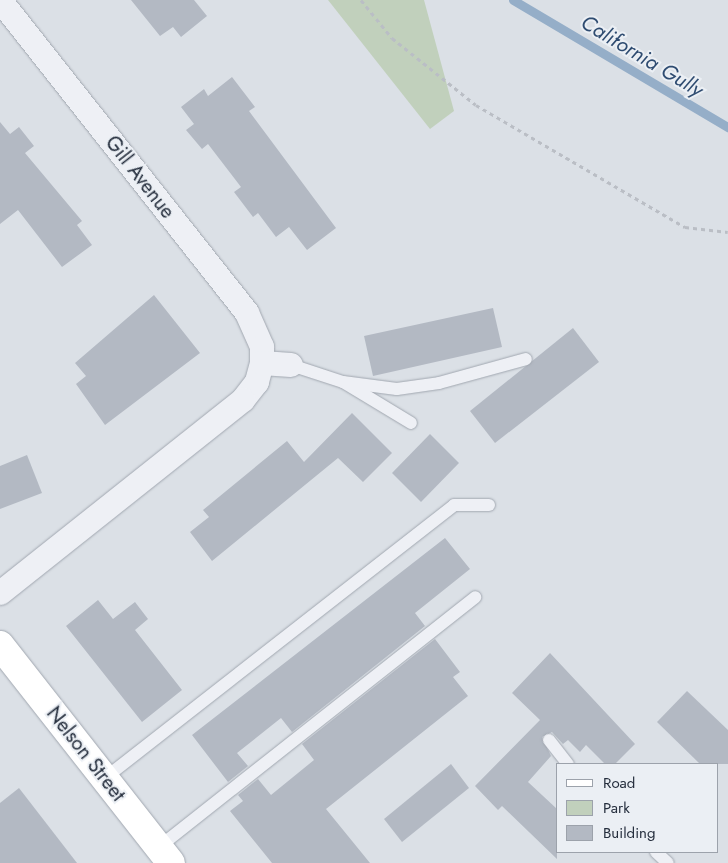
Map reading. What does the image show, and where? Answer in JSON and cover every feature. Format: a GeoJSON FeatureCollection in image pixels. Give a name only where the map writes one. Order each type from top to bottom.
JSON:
{"type":"FeatureCollection","features":[{"type":"Feature","properties":{"kind":"street","name":"Gill Avenue"},"geometry":{"type":"LineString","coordinates":[[0,0],[247,313],[262,347],[262,363],[257,382],[243,400],[0,593]]}},
{"type":"Feature","properties":{"kind":"street"},"geometry":{"type":"LineString","coordinates":[[262,363],[291,365]]}},
{"type":"Feature","properties":{"kind":"street","name":"Nelson Street"},"geometry":{"type":"LineString","coordinates":[[0,645],[165,855]]}},
{"type":"Feature","properties":{"kind":"lane"},"geometry":{"type":"LineString","coordinates":[[343,382],[414,387],[526,359]]}},
{"type":"Feature","properties":{"kind":"lane"},"geometry":{"type":"LineString","coordinates":[[291,365],[343,382],[411,423]]}},
{"type":"Feature","properties":{"kind":"lane"},"geometry":{"type":"LineString","coordinates":[[105,778],[454,505],[489,505]]}},
{"type":"Feature","properties":{"kind":"lane"},"geometry":{"type":"LineString","coordinates":[[165,855],[475,597]]}},
{"type":"Feature","properties":{"kind":"lane"},"geometry":{"type":"LineString","coordinates":[[548,740],[567,763]]}},
{"type":"Feature","properties":{"kind":"lane"},"geometry":{"type":"LineString","coordinates":[[657,853],[668,863]]}},
{"type":"Feature","properties":{"kind":"path"},"geometry":{"type":"LineString","coordinates":[[360,0],[392,38],[476,105],[685,227],[728,232]]}},
{"type":"Feature","properties":{"kind":"green space"},"geometry":{"type":"Polygon","coordinates":[[[328,0],[424,0],[454,111],[430,129],[328,0]]]}},
{"type":"Feature","properties":{"kind":"building"},"geometry":{"type":"Polygon","coordinates":[[[131,0],[194,0],[207,16],[181,37],[173,27],[160,36],[131,0]]]}},
{"type":"Feature","properties":{"kind":"building"},"geometry":{"type":"Polygon","coordinates":[[[232,77],[255,107],[249,111],[336,228],[307,250],[289,227],[276,237],[258,213],[253,217],[234,192],[241,187],[208,144],[202,149],[186,130],[194,124],[181,107],[204,89],[208,96],[232,77]]]}},
{"type":"Feature","properties":{"kind":"building"},"geometry":{"type":"Polygon","coordinates":[[[0,122],[10,134],[19,127],[34,146],[25,153],[82,221],[77,225],[92,245],[62,267],[18,210],[0,224],[0,122]]]}},
{"type":"Feature","properties":{"kind":"building"},"geometry":{"type":"Polygon","coordinates":[[[154,295],[200,353],[105,425],[76,384],[86,376],[75,363],[154,295]]]}},
{"type":"Feature","properties":{"kind":"building"},"geometry":{"type":"Polygon","coordinates":[[[493,308],[502,347],[373,376],[364,336],[493,308]]]}},
{"type":"Feature","properties":{"kind":"building"},"geometry":{"type":"Polygon","coordinates":[[[573,328],[599,362],[495,443],[470,411],[573,328]]]}},
{"type":"Feature","properties":{"kind":"building"},"geometry":{"type":"Polygon","coordinates":[[[352,413],[392,453],[363,482],[338,458],[212,561],[190,532],[209,517],[203,510],[287,441],[304,462],[352,413]]]}},
{"type":"Feature","properties":{"kind":"building"},"geometry":{"type":"Polygon","coordinates":[[[430,434],[459,463],[421,502],[392,473],[430,434]]]}},
{"type":"Feature","properties":{"kind":"building"},"geometry":{"type":"Polygon","coordinates":[[[27,455],[42,493],[0,509],[0,466],[27,455]]]}},
{"type":"Feature","properties":{"kind":"building"},"geometry":{"type":"Polygon","coordinates":[[[445,538],[470,569],[415,613],[425,626],[292,732],[281,718],[237,753],[248,766],[228,782],[192,735],[445,538]]]}},
{"type":"Feature","properties":{"kind":"building"},"geometry":{"type":"Polygon","coordinates":[[[98,600],[113,619],[135,602],[148,619],[135,630],[182,690],[142,722],[66,626],[98,600]]]}},
{"type":"Feature","properties":{"kind":"building"},"geometry":{"type":"Polygon","coordinates":[[[435,639],[460,672],[453,677],[468,696],[326,809],[370,863],[272,863],[230,811],[243,801],[238,795],[258,779],[271,795],[314,760],[302,744],[435,639]]]}},
{"type":"Feature","properties":{"kind":"building"},"geometry":{"type":"Polygon","coordinates":[[[550,653],[635,744],[616,763],[604,763],[586,745],[580,752],[568,740],[563,744],[552,732],[542,737],[551,756],[528,782],[556,808],[557,859],[502,806],[498,810],[475,786],[540,720],[512,693],[550,653]]]}},
{"type":"Feature","properties":{"kind":"building"},"geometry":{"type":"Polygon","coordinates":[[[687,691],[728,730],[728,764],[699,763],[657,722],[687,691]]]}},
{"type":"Feature","properties":{"kind":"building"},"geometry":{"type":"Polygon","coordinates":[[[451,764],[469,788],[402,842],[384,819],[451,764]]]}},
{"type":"Feature","properties":{"kind":"building"},"geometry":{"type":"Polygon","coordinates":[[[19,788],[77,863],[0,863],[0,803],[19,788]]]}},
{"type":"Feature","properties":{"kind":"waterway","name":"California Gully"},"geometry":{"type":"LineString","coordinates":[[513,0],[728,127]]}}]}
